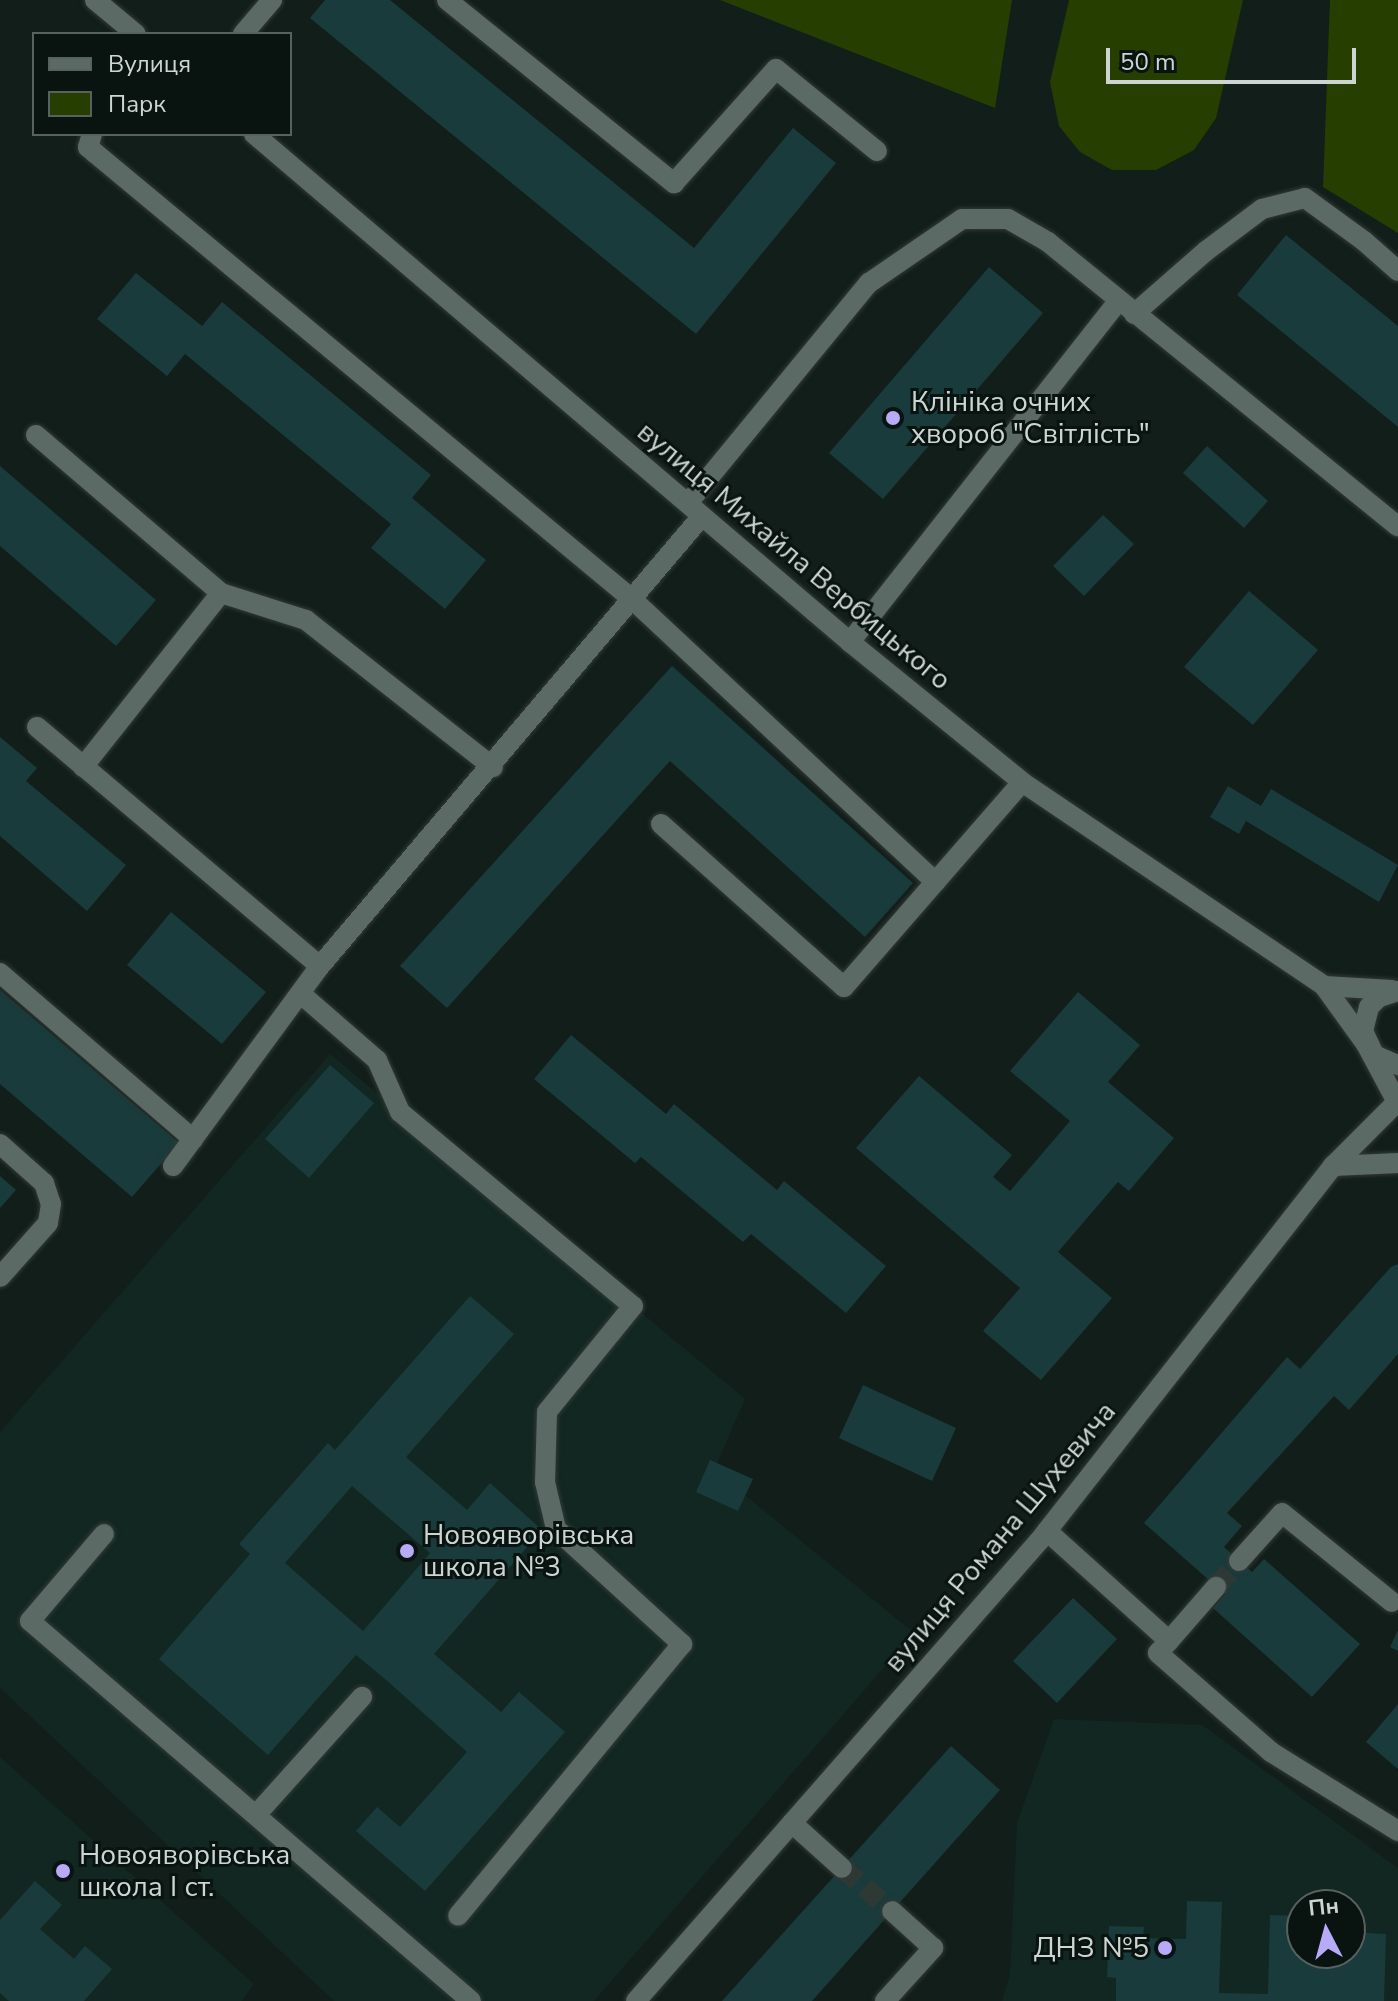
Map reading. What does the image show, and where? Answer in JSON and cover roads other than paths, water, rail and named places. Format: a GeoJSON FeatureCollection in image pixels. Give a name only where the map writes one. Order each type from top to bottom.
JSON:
{"type":"FeatureCollection","features":[{"type":"Feature","properties":{"kind":"street"},"geometry":{"type":"LineString","coordinates":[[95,0],[134,32]]}},
{"type":"Feature","properties":{"kind":"street"},"geometry":{"type":"LineString","coordinates":[[245,32],[272,0]]}},
{"type":"Feature","properties":{"kind":"street"},"geometry":{"type":"LineString","coordinates":[[447,0],[674,183],[776,69],[877,151]]}},
{"type":"Feature","properties":{"kind":"street"},"geometry":{"type":"LineString","coordinates":[[91,136],[88,147],[95,153],[632,599],[936,882]]}},
{"type":"Feature","properties":{"kind":"street","name":"вулиця Михайла Вербицького"},"geometry":{"type":"LineString","coordinates":[[256,136],[850,642],[1022,782],[1217,917],[1324,986],[1366,1044]]}},
{"type":"Feature","properties":{"kind":"street"},"geometry":{"type":"LineString","coordinates":[[850,642],[1126,308],[1262,209],[1305,198],[1364,241],[1398,271]]}},
{"type":"Feature","properties":{"kind":"street"},"geometry":{"type":"LineString","coordinates":[[173,1166],[320,966],[493,767],[632,599],[695,509],[869,283],[962,219],[1008,219],[1048,242],[1398,526]]}},
{"type":"Feature","properties":{"kind":"street"},"geometry":{"type":"LineString","coordinates":[[36,435],[221,593],[306,620],[493,767]]}},
{"type":"Feature","properties":{"kind":"street"},"geometry":{"type":"LineString","coordinates":[[83,767],[221,593]]}},
{"type":"Feature","properties":{"kind":"street"},"geometry":{"type":"LineString","coordinates":[[37,727],[320,966]]}},
{"type":"Feature","properties":{"kind":"street"},"geometry":{"type":"LineString","coordinates":[[661,824],[844,987],[1022,782]]}},
{"type":"Feature","properties":{"kind":"street"},"geometry":{"type":"LineString","coordinates":[[0,973],[193,1139]]}},
{"type":"Feature","properties":{"kind":"street","name":"вулиця Михайла Вербицького"},"geometry":{"type":"LineString","coordinates":[[1324,986],[1398,990]]}},
{"type":"Feature","properties":{"kind":"street"},"geometry":{"type":"LineString","coordinates":[[1398,990],[1379,997],[1369,1007],[1363,1031],[1366,1044],[1374,1055],[1398,1065]]}},
{"type":"Feature","properties":{"kind":"street"},"geometry":{"type":"LineString","coordinates":[[301,994],[377,1060],[400,1112],[633,1306],[547,1412],[545,1482],[556,1529],[682,1644],[458,1916]]}},
{"type":"Feature","properties":{"kind":"street","name":"вулиця Романа Шухевича"},"geometry":{"type":"LineString","coordinates":[[636,2001],[1047,1531],[1333,1166],[1398,1101],[1366,1044]]}},
{"type":"Feature","properties":{"kind":"street"},"geometry":{"type":"LineString","coordinates":[[0,1144],[44,1183],[51,1204],[48,1223],[0,1277]]}},
{"type":"Feature","properties":{"kind":"street"},"geometry":{"type":"LineString","coordinates":[[1333,1166],[1398,1163]]}},
{"type":"Feature","properties":{"kind":"street"},"geometry":{"type":"LineString","coordinates":[[1239,1561],[1282,1513],[1392,1602]]}},
{"type":"Feature","properties":{"kind":"street"},"geometry":{"type":"LineString","coordinates":[[1047,1531],[1169,1641]]}},
{"type":"Feature","properties":{"kind":"street"},"geometry":{"type":"LineString","coordinates":[[104,1534],[30,1621],[471,2001]]}},
{"type":"Feature","properties":{"kind":"street"},"geometry":{"type":"LineString","coordinates":[[1216,1587],[1158,1653],[1271,1752],[1398,1831]]}},
{"type":"Feature","properties":{"kind":"street"},"geometry":{"type":"LineString","coordinates":[[256,1815],[362,1697]]}},
{"type":"Feature","properties":{"kind":"street"},"geometry":{"type":"LineString","coordinates":[[792,1823],[842,1868]]}},
{"type":"Feature","properties":{"kind":"street"},"geometry":{"type":"LineString","coordinates":[[885,2001],[933,1948],[892,1911]]}},
{"type":"Feature","properties":{"kind":"tunnel"},"geometry":{"type":"LineString","coordinates":[[1216,1587],[1239,1561]]}},
{"type":"Feature","properties":{"kind":"tunnel"},"geometry":{"type":"LineString","coordinates":[[842,1868],[892,1911]]}},
{"type":"Feature","properties":{"kind":"place","name":"Клініка очних хвороб \"Світлість\""},"geometry":{"type":"Point","coordinates":[893,418]}},
{"type":"Feature","properties":{"kind":"place","name":"Новояворівська школа №3"},"geometry":{"type":"Point","coordinates":[407,1551]}},
{"type":"Feature","properties":{"kind":"place","name":"Новояворівська школа І ст."},"geometry":{"type":"Point","coordinates":[63,1871]}},
{"type":"Feature","properties":{"kind":"place","name":"ДНЗ №5"},"geometry":{"type":"Point","coordinates":[1165,1948]}}]}
